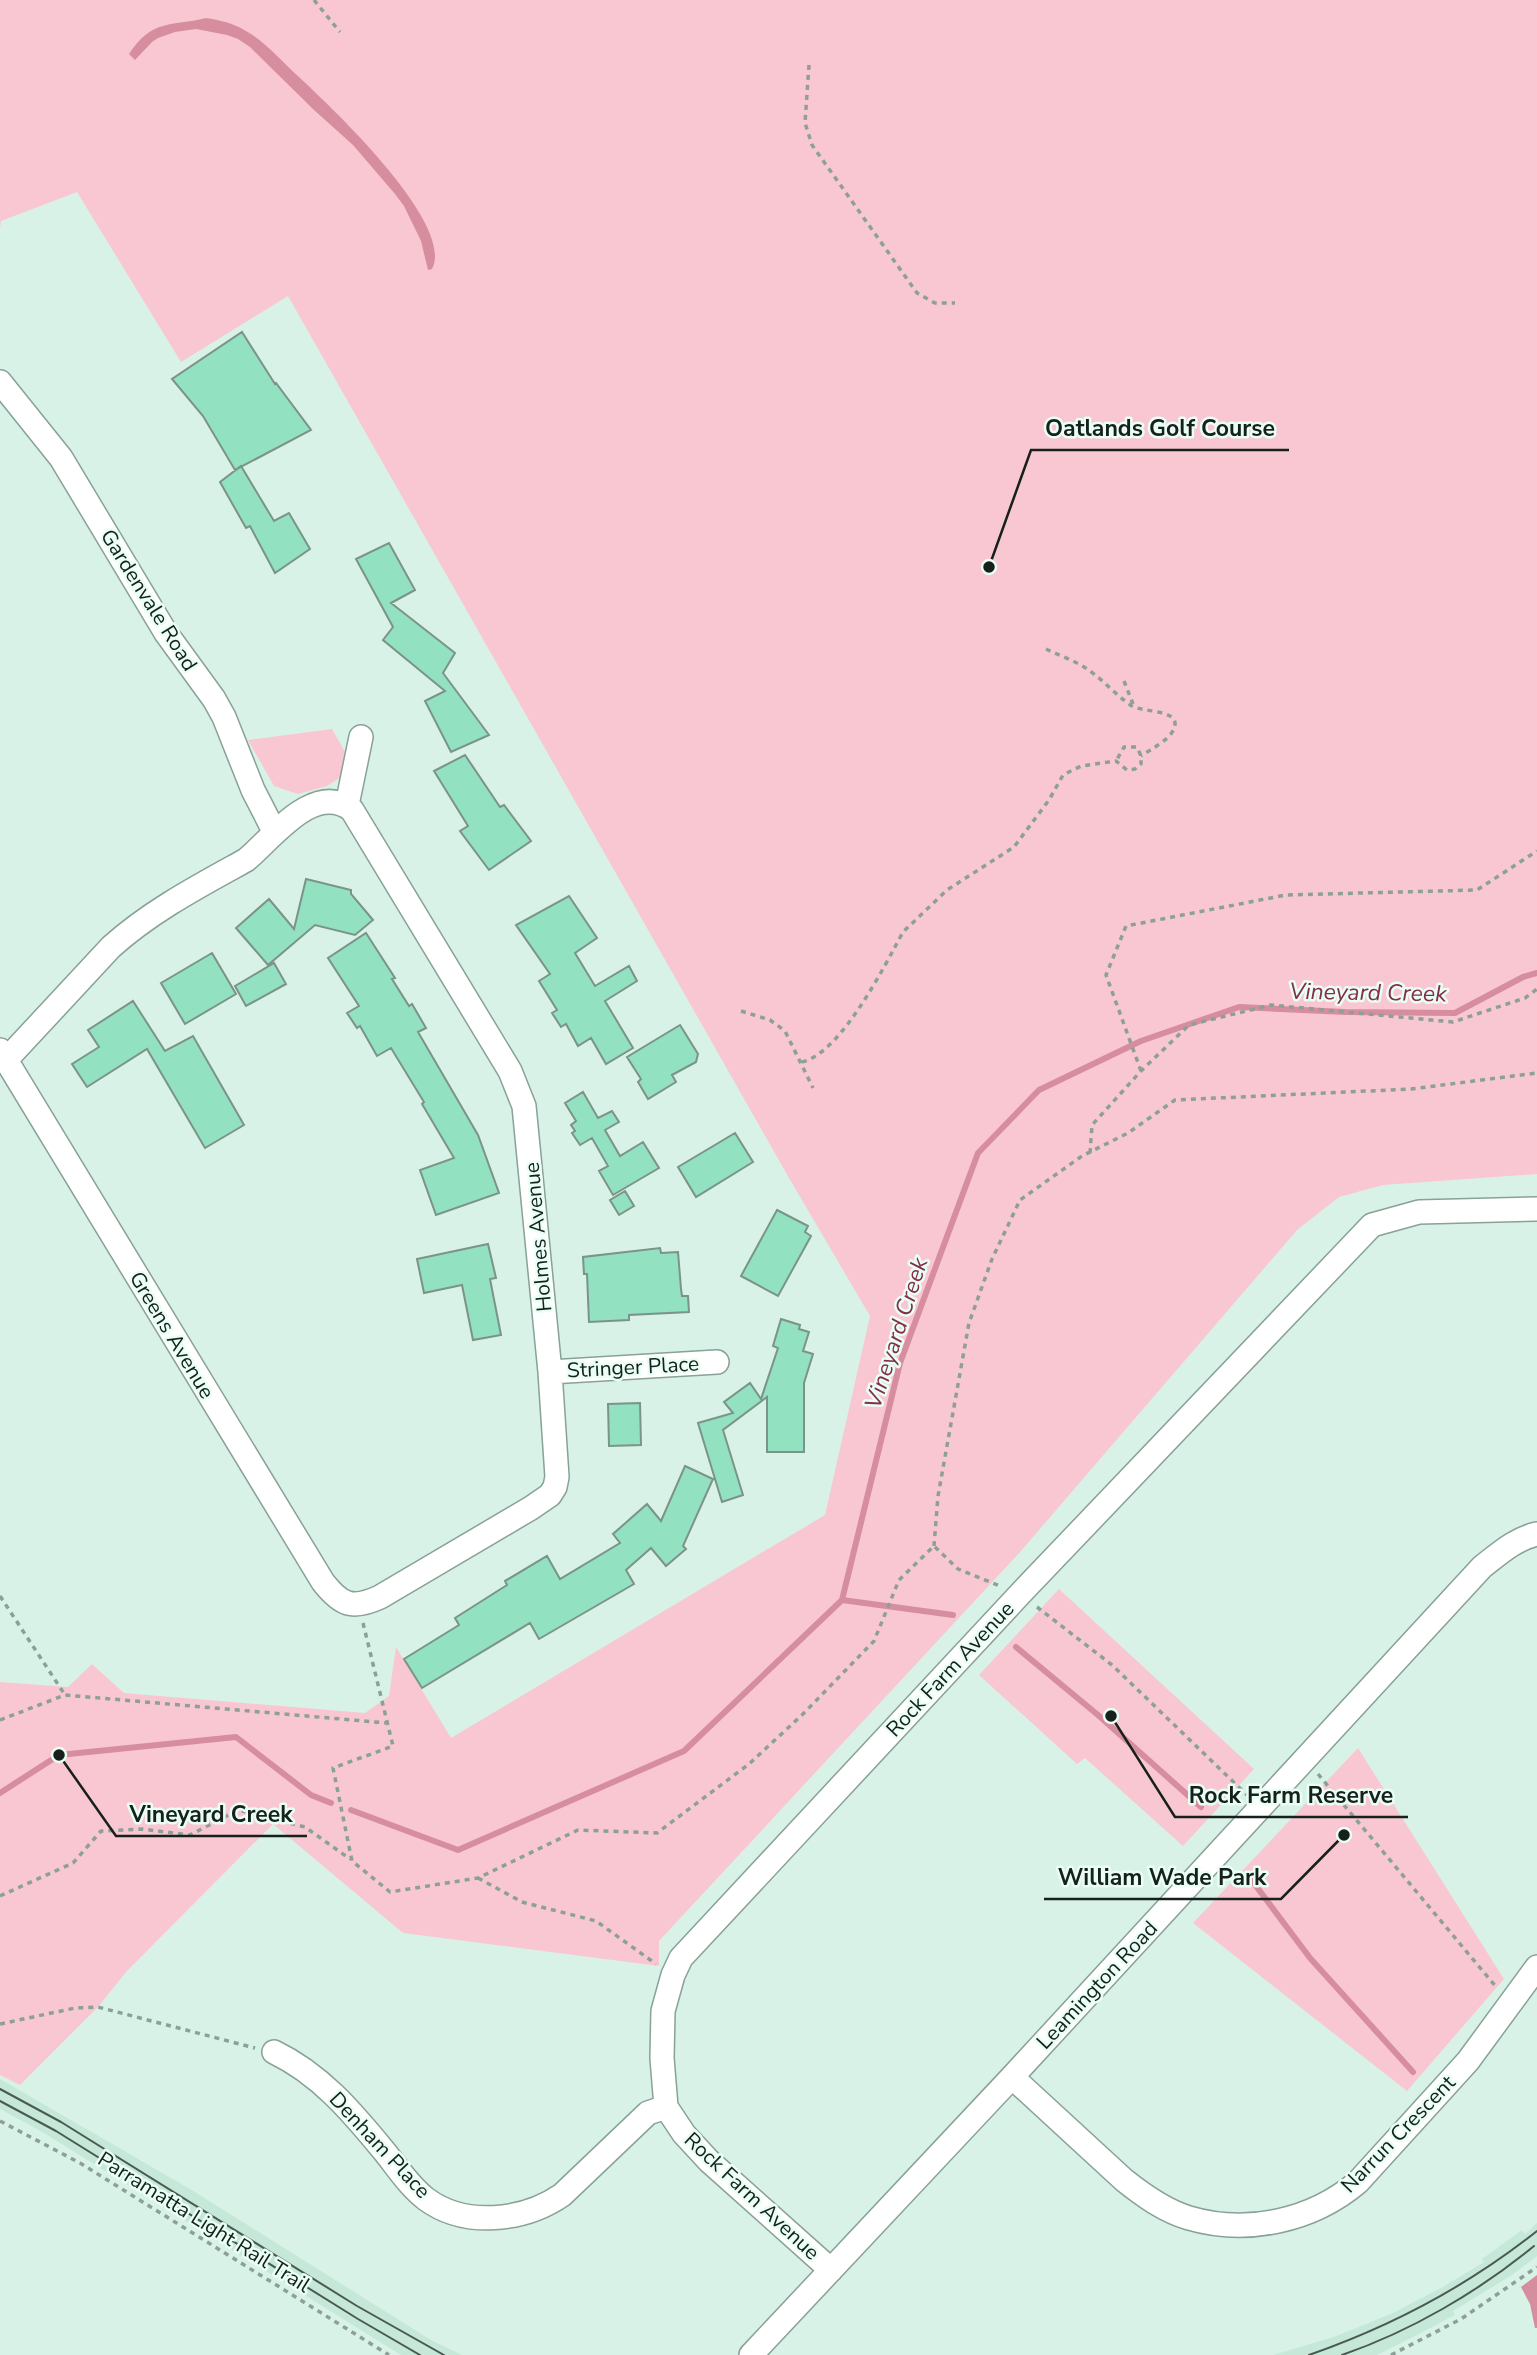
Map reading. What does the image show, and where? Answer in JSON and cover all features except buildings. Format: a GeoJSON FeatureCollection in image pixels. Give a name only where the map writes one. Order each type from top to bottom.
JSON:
{"type":"FeatureCollection","features":[{"type":"Feature","properties":{"kind":"street","name":"Gardenvale Road"},"geometry":{"type":"LineString","coordinates":[[0,382],[61,458],[166,633],[214,699],[224,717],[253,790],[274,831]]}},
{"type":"Feature","properties":{"kind":"street"},"geometry":{"type":"LineString","coordinates":[[3,1055],[129,931],[246,860],[259,850],[274,831],[295,815],[329,802],[347,805],[362,737]]}},
{"type":"Feature","properties":{"kind":"street","name":"Holmes Avenue"},"geometry":{"type":"LineString","coordinates":[[347,805],[357,815],[518,1088],[528,1126],[557,1477],[550,1494],[531,1508],[380,1597],[360,1614]]}},
{"type":"Feature","properties":{"kind":"street","name":"Greens Avenue"},"geometry":{"type":"LineString","coordinates":[[3,1055],[323,1582],[339,1600],[360,1614]]}},
{"type":"Feature","properties":{"kind":"street","name":"Rock Farm Avenue"},"geometry":{"type":"LineString","coordinates":[[831,2270],[709,2161],[684,2134],[666,2107],[662,2058],[663,2011],[673,1975],[681,1958],[1020,1594],[1372,1225],[1419,1212],[1537,1209]]}},
{"type":"Feature","properties":{"kind":"street","name":"Stringer Place"},"geometry":{"type":"LineString","coordinates":[[550,1372],[717,1362]]}},
{"type":"Feature","properties":{"kind":"street","name":"Leamington Road"},"geometry":{"type":"LineString","coordinates":[[751,2355],[1012,2077],[1482,1567],[1507,1546],[1537,1534]]}},
{"type":"Feature","properties":{"kind":"street","name":"Narrun Crescent"},"geometry":{"type":"LineString","coordinates":[[1012,2077],[1124,2180],[1155,2203],[1188,2218],[1232,2226],[1286,2220],[1317,2208],[1345,2193],[1358,2182],[1468,2061],[1537,1967]]}},
{"type":"Feature","properties":{"kind":"street","name":"Denham Place"},"geometry":{"type":"LineString","coordinates":[[274,2052],[316,2077],[427,2200],[465,2216],[524,2213],[551,2202],[562,2195],[648,2113],[666,2107]]}},
{"type":"Feature","properties":{"kind":"path"},"geometry":{"type":"LineString","coordinates":[[314,0],[340,32]]}},
{"type":"Feature","properties":{"kind":"path"},"geometry":{"type":"LineString","coordinates":[[809,65],[805,123],[812,145],[917,293],[935,303],[956,303]]}},
{"type":"Feature","properties":{"kind":"path"},"geometry":{"type":"LineString","coordinates":[[1046,649],[1088,669],[1133,706],[1146,712],[1165,712],[1172,717],[1175,722],[1173,732],[1141,756]]}},
{"type":"Feature","properties":{"kind":"path"},"geometry":{"type":"LineString","coordinates":[[1124,681],[1133,706]]}},
{"type":"Feature","properties":{"kind":"path"},"geometry":{"type":"LineString","coordinates":[[802,1062],[821,1054],[861,1006],[911,922],[947,890],[1014,847],[1049,800],[1063,775],[1081,766],[1116,761],[1127,770],[1135,769],[1141,764],[1141,756],[1137,747],[1130,745],[1124,747],[1116,761]]}},
{"type":"Feature","properties":{"kind":"path"},"geometry":{"type":"LineString","coordinates":[[1141,1070],[1106,975],[1126,926],[1286,895],[1477,890],[1537,851]]}},
{"type":"Feature","properties":{"kind":"path"},"geometry":{"type":"LineString","coordinates":[[1090,1153],[1092,1125],[1141,1070],[1189,1026],[1272,1005],[1452,1022],[1525,998],[1537,989]]}},
{"type":"Feature","properties":{"kind":"path"},"geometry":{"type":"LineString","coordinates":[[741,1011],[778,1024],[785,1031],[813,1088]]}},
{"type":"Feature","properties":{"kind":"path"},"geometry":{"type":"LineString","coordinates":[[0,1896],[73,1863],[101,1831],[142,1829],[190,1835],[238,1810],[305,1827],[390,1892],[478,1878],[578,1830],[657,1833],[749,1764],[802,1715],[874,1641],[900,1580],[934,1546],[938,1496],[969,1323],[992,1259],[1020,1200],[1090,1153],[1128,1133],[1175,1100],[1411,1089],[1537,1073]]}},
{"type":"Feature","properties":{"kind":"path"},"geometry":{"type":"LineString","coordinates":[[934,1546],[958,1569],[1020,1594],[1112,1665],[1260,1808]]}},
{"type":"Feature","properties":{"kind":"path"},"geometry":{"type":"LineString","coordinates":[[0,1595],[65,1695]]}},
{"type":"Feature","properties":{"kind":"path"},"geometry":{"type":"LineString","coordinates":[[352,1861],[333,1768],[393,1746],[360,1614]]}},
{"type":"Feature","properties":{"kind":"path"},"geometry":{"type":"LineString","coordinates":[[0,1720],[65,1695],[387,1723]]}},
{"type":"Feature","properties":{"kind":"path"},"geometry":{"type":"LineString","coordinates":[[1305,1759],[1499,1991],[1512,2001]]}},
{"type":"Feature","properties":{"kind":"path"},"geometry":{"type":"LineString","coordinates":[[478,1878],[522,1902],[596,1921],[673,1975]]}},
{"type":"Feature","properties":{"kind":"path"},"geometry":{"type":"LineString","coordinates":[[0,2024],[49,2012],[98,2007],[274,2052]]}},
{"type":"Feature","properties":{"kind":"path","name":"Parramatta Light Rail Trail"},"geometry":{"type":"LineString","coordinates":[[0,2121],[80,2163],[389,2355]]}},
{"type":"Feature","properties":{"kind":"path"},"geometry":{"type":"LineString","coordinates":[[1391,2355],[1461,2319],[1537,2267]]}},
{"type":"Feature","properties":{"kind":"shaded area"},"geometry":{"type":"Polygon","coordinates":[[[0,0],[1537,0],[1537,1174],[1383,1185],[1339,1197],[1297,1230],[1021,1551],[659,1941],[659,1966],[403,1933],[273,1824],[126,1972],[98,2007],[20,2085],[0,2075],[0,1682],[68,1687],[92,1664],[124,1693],[365,1713],[389,1696],[396,1647],[451,1738],[825,1515],[870,1316],[288,296],[181,362],[77,192],[1,221],[0,228],[0,0]]]}},
{"type":"Feature","properties":{"kind":"shaded area"},"geometry":{"type":"Polygon","coordinates":[[[206,18],[237,26],[260,41],[361,139],[409,196],[426,224],[434,249],[432,269],[428,270],[421,241],[395,194],[353,145],[250,47],[227,35],[196,29],[158,38],[135,60],[129,54],[146,34],[154,29],[206,18]]]}},
{"type":"Feature","properties":{"kind":"shaded area"},"geometry":{"type":"Polygon","coordinates":[[[332,729],[345,752],[344,775],[327,786],[298,794],[274,786],[248,740],[332,729]]]}},
{"type":"Feature","properties":{"kind":"shaded area"},"geometry":{"type":"Polygon","coordinates":[[[1059,1589],[1254,1769],[1183,1846],[1085,1758],[1077,1764],[979,1675],[1059,1589]]]}},
{"type":"Feature","properties":{"kind":"shaded area"},"geometry":{"type":"Polygon","coordinates":[[[1358,1748],[1504,1979],[1407,2091],[1193,1923],[1358,1748]]]}},
{"type":"Feature","properties":{"kind":"shaded area"},"geometry":{"type":"Polygon","coordinates":[[[0,2079],[190,2189],[431,2340],[462,2355],[401,2355],[44,2133],[0,2109],[0,2079]]]}},
{"type":"Feature","properties":{"kind":"shaded area"},"geometry":{"type":"Polygon","coordinates":[[[1537,2223],[1537,2256],[1512,2275],[1453,2311],[1455,2315],[1377,2355],[1273,2355],[1334,2337],[1393,2313],[1484,2262],[1482,2259],[1522,2230],[1525,2234],[1537,2223]]]}},
{"type":"Feature","properties":{"kind":"shaded area"},"geometry":{"type":"Polygon","coordinates":[[[1537,2275],[1535,2328],[1530,2304],[1521,2287],[1537,2275]]]}},
{"type":"Feature","properties":{"kind":"waterway","name":"Vineyard Creek"},"geometry":{"type":"LineString","coordinates":[[351,1810],[458,1850],[684,1751],[842,1600],[900,1363],[978,1153],[1039,1090],[1141,1041],[1239,1007],[1455,1013],[1523,977],[1537,973]]}},
{"type":"Feature","properties":{"kind":"waterway"},"geometry":{"type":"LineString","coordinates":[[842,1600],[953,1615]]}},
{"type":"Feature","properties":{"kind":"waterway"},"geometry":{"type":"LineString","coordinates":[[1016,1647],[1098,1715],[1201,1807]]}},
{"type":"Feature","properties":{"kind":"waterway","name":"Vineyard Creek"},"geometry":{"type":"LineString","coordinates":[[0,1793],[59,1755],[236,1737],[311,1795],[331,1803]]}},
{"type":"Feature","properties":{"kind":"waterway"},"geometry":{"type":"LineString","coordinates":[[1247,1874],[1310,1958],[1413,2072]]}},
{"type":"Feature","properties":{"kind":"tram line"},"geometry":{"type":"LineString","coordinates":[[0,2089],[61,2122],[357,2306],[444,2355]]}},
{"type":"Feature","properties":{"kind":"tram line"},"geometry":{"type":"LineString","coordinates":[[0,2101],[56,2131],[420,2355]]}},
{"type":"Feature","properties":{"kind":"tram line"},"geometry":{"type":"LineString","coordinates":[[1309,2355],[1370,2331],[1428,2303],[1484,2269],[1537,2231]]}},
{"type":"Feature","properties":{"kind":"tram line"},"geometry":{"type":"LineString","coordinates":[[1342,2355],[1443,2309],[1534,2246]]}},
{"type":"Feature","properties":{"kind":"place","name":"Oatlands Golf Course"},"geometry":{"type":"Point","coordinates":[989,567]}},
{"type":"Feature","properties":{"kind":"place","name":"Rock Farm Reserve"},"geometry":{"type":"Point","coordinates":[1111,1716]}},
{"type":"Feature","properties":{"kind":"place","name":"Vineyard Creek"},"geometry":{"type":"Point","coordinates":[59,1755]}},
{"type":"Feature","properties":{"kind":"place","name":"William Wade Park"},"geometry":{"type":"Point","coordinates":[1344,1835]}}]}
